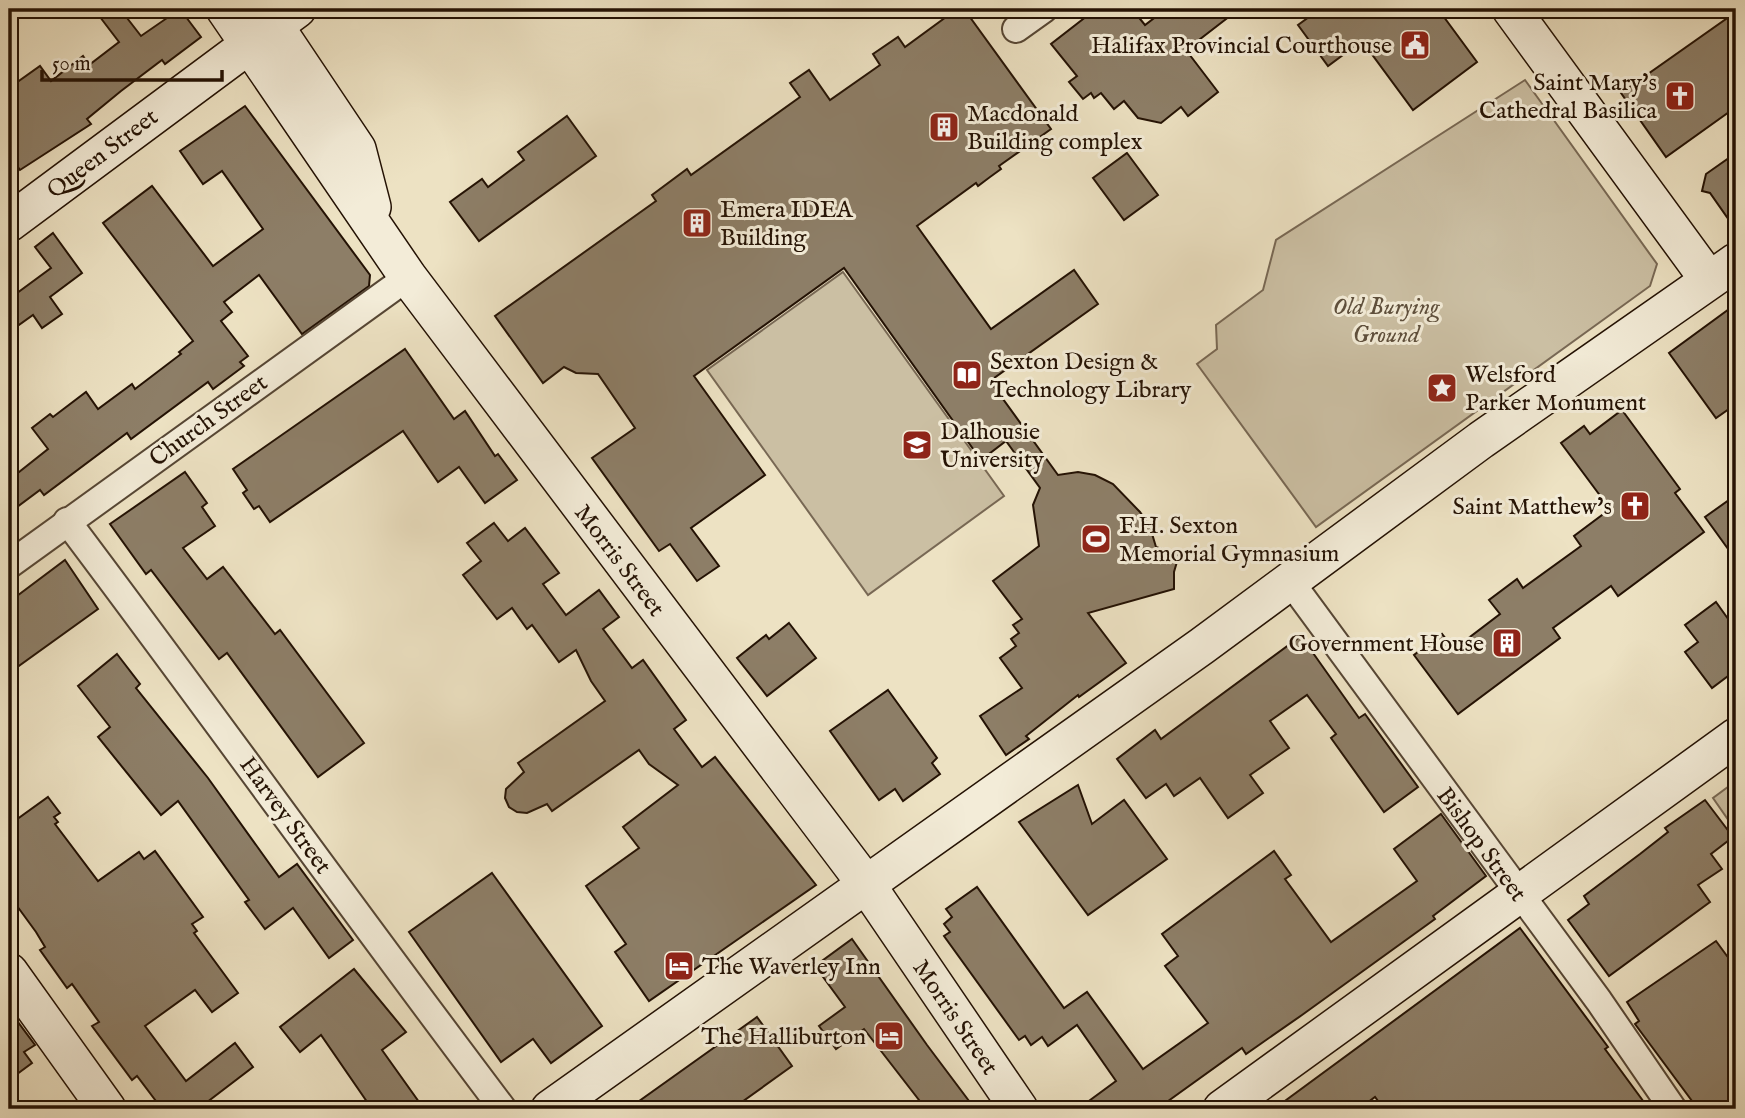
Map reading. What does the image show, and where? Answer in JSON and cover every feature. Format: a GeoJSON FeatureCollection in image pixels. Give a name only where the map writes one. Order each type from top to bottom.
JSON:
{"type":"FeatureCollection","features":[{"type":"Feature","properties":{"kind":"street","name":"Morris Street"},"geometry":{"type":"LineString","coordinates":[[225,9],[273,26],[377,229],[408,277],[866,884],[1019,1109]]}},
{"type":"Feature","properties":{"kind":"street"},"geometry":{"type":"LineString","coordinates":[[1016,29],[1044,9]]}},
{"type":"Feature","properties":{"kind":"street"},"geometry":{"type":"LineString","coordinates":[[550,1109],[1722,271],[1511,9]]}},
{"type":"Feature","properties":{"kind":"street","name":"Queen Street"},"geometry":{"type":"LineString","coordinates":[[9,223],[273,26]]}},
{"type":"Feature","properties":{"kind":"street","name":"Church Street"},"geometry":{"type":"LineString","coordinates":[[9,565],[66,521],[408,277]]}},
{"type":"Feature","properties":{"kind":"street","name":"Harvey Street"},"geometry":{"type":"LineString","coordinates":[[66,521],[223,728],[376,942],[503,1109]]}},
{"type":"Feature","properties":{"kind":"street","name":"Bishop Street"},"geometry":{"type":"LineString","coordinates":[[1290,581],[1599,1001],[1673,1109]]}},
{"type":"Feature","properties":{"kind":"street"},"geometry":{"type":"LineString","coordinates":[[1222,1109],[1520,896],[1736,737]]}},
{"type":"Feature","properties":{"kind":"street"},"geometry":{"type":"LineString","coordinates":[[9,972],[107,1109]]}},
{"type":"Feature","properties":{"kind":"green space","name":"Old Burying Ground"},"geometry":{"type":"Polygon","coordinates":[[[1525,80],[1657,264],[1650,286],[1316,527],[1197,364],[1217,349],[1216,325],[1263,290],[1276,240],[1525,80]]]}},
{"type":"Feature","properties":{"kind":"green space"},"geometry":{"type":"Polygon","coordinates":[[[843,272],[1004,496],[868,595],[707,370],[843,272]]]}},
{"type":"Feature","properties":{"kind":"green space"},"geometry":{"type":"Polygon","coordinates":[[[1736,781],[1736,831],[1713,798],[1736,781]]]}},
{"type":"Feature","properties":{"kind":"building"},"geometry":{"type":"Polygon","coordinates":[[[110,9],[120,9],[141,36],[180,9],[201,37],[165,64],[162,60],[121,91],[87,119],[91,124],[20,170],[9,154],[9,88],[40,66],[51,81],[83,56],[89,65],[119,42],[100,17],[110,9]]]}},
{"type":"Feature","properties":{"kind":"building"},"geometry":{"type":"Polygon","coordinates":[[[957,9],[964,9],[1051,129],[999,166],[1001,169],[978,186],[976,183],[917,226],[991,329],[1074,270],[1098,304],[990,381],[1058,475],[1078,472],[1095,475],[1113,484],[1140,512],[1150,527],[1156,547],[1179,555],[1174,572],[1174,589],[1088,613],[1126,663],[1079,697],[1078,695],[1026,736],[1029,739],[1006,755],[980,716],[1022,688],[1000,658],[1016,646],[1011,639],[1019,633],[1013,625],[1022,619],[993,581],[1039,546],[1033,505],[1040,488],[1006,441],[981,460],[844,268],[694,376],[765,475],[691,528],[719,566],[697,581],[670,544],[659,551],[592,458],[635,428],[598,374],[576,373],[564,367],[543,383],[495,316],[656,201],[652,195],[687,169],[691,175],[800,97],[790,83],[809,70],[830,100],[880,65],[873,54],[898,37],[905,47],[957,9]]]}},
{"type":"Feature","properties":{"kind":"building"},"geometry":{"type":"Polygon","coordinates":[[[1096,9],[1132,9],[1145,25],[1166,9],[1239,9],[1186,50],[1218,92],[1188,116],[1181,107],[1161,123],[1138,118],[1124,101],[1114,109],[1101,93],[1094,98],[1091,93],[1083,99],[1069,82],[1077,76],[1051,44],[1096,9]]]}},
{"type":"Feature","properties":{"kind":"building","name":"Halifax Provincial Courthouse"},"geometry":{"type":"Polygon","coordinates":[[[1320,9],[1438,9],[1477,62],[1413,110],[1362,41],[1328,66],[1298,25],[1320,9]]]}},
{"type":"Feature","properties":{"kind":"building","name":"Saint Mary's Cathedral Basilica"},"geometry":{"type":"Polygon","coordinates":[[[1736,12],[1736,107],[1666,157],[1621,93],[1736,12]]]}},
{"type":"Feature","properties":{"kind":"building"},"geometry":{"type":"Polygon","coordinates":[[[245,106],[370,275],[369,286],[302,334],[259,275],[224,302],[232,312],[221,321],[248,356],[240,362],[244,366],[213,389],[208,382],[131,439],[127,433],[44,495],[40,490],[9,513],[9,480],[48,449],[32,428],[50,414],[53,417],[86,392],[98,409],[132,384],[135,389],[181,354],[179,352],[193,341],[103,223],[152,186],[213,266],[263,229],[222,171],[203,184],[180,151],[245,106]]]}},
{"type":"Feature","properties":{"kind":"building"},"geometry":{"type":"Polygon","coordinates":[[[567,116],[596,156],[479,241],[450,202],[482,179],[488,187],[524,160],[518,152],[567,116]]]}},
{"type":"Feature","properties":{"kind":"building"},"geometry":{"type":"Polygon","coordinates":[[[1127,153],[1158,195],[1124,220],[1093,178],[1127,153]]]}},
{"type":"Feature","properties":{"kind":"building"},"geometry":{"type":"Polygon","coordinates":[[[1736,153],[1736,230],[1710,193],[1702,191],[1706,174],[1736,153]]]}},
{"type":"Feature","properties":{"kind":"building"},"geometry":{"type":"Polygon","coordinates":[[[53,233],[82,273],[50,297],[62,314],[42,328],[33,315],[9,332],[9,299],[51,268],[35,247],[53,233]]]}},
{"type":"Feature","properties":{"kind":"building"},"geometry":{"type":"Polygon","coordinates":[[[1736,304],[1736,404],[1716,418],[1669,353],[1736,304]]]}},
{"type":"Feature","properties":{"kind":"building"},"geometry":{"type":"Polygon","coordinates":[[[405,349],[454,419],[465,411],[495,456],[498,454],[517,480],[485,503],[459,467],[438,482],[403,431],[270,522],[259,506],[254,509],[243,493],[247,490],[233,469],[405,349]]]}},
{"type":"Feature","properties":{"kind":"building"},"geometry":{"type":"Polygon","coordinates":[[[1622,410],[1680,489],[1675,493],[1704,532],[1618,596],[1611,586],[1553,628],[1560,638],[1458,714],[1414,655],[1442,634],[1454,649],[1500,614],[1489,600],[1517,579],[1523,588],[1581,546],[1574,536],[1610,509],[1561,443],[1584,426],[1590,434],[1622,410]]]}},
{"type":"Feature","properties":{"kind":"building"},"geometry":{"type":"Polygon","coordinates":[[[185,472],[207,503],[202,507],[215,526],[183,548],[207,579],[223,567],[275,634],[280,630],[364,743],[318,777],[227,653],[219,659],[151,570],[146,574],[110,524],[185,472]]]}},
{"type":"Feature","properties":{"kind":"building"},"geometry":{"type":"Polygon","coordinates":[[[1736,495],[1736,560],[1705,517],[1736,495]]]}},
{"type":"Feature","properties":{"kind":"building"},"geometry":{"type":"Polygon","coordinates":[[[494,523],[508,541],[525,528],[559,573],[543,584],[566,615],[599,590],[619,617],[603,629],[632,668],[643,660],[686,720],[674,729],[702,767],[715,757],[816,885],[649,1001],[615,952],[626,944],[586,886],[639,848],[623,827],[678,785],[649,764],[639,750],[552,811],[547,804],[527,813],[517,812],[509,807],[505,798],[506,789],[524,772],[518,763],[605,701],[591,681],[576,650],[559,662],[532,625],[527,629],[512,608],[497,619],[463,575],[481,561],[467,543],[494,523]]]}},
{"type":"Feature","properties":{"kind":"building"},"geometry":{"type":"Polygon","coordinates":[[[65,560],[98,609],[9,673],[9,602],[65,560]]]}},
{"type":"Feature","properties":{"kind":"building"},"geometry":{"type":"Polygon","coordinates":[[[1716,602],[1736,630],[1736,670],[1712,688],[1685,652],[1698,642],[1685,625],[1716,602]]]}},
{"type":"Feature","properties":{"kind":"building"},"geometry":{"type":"Polygon","coordinates":[[[789,623],[816,658],[767,696],[737,658],[766,635],[769,639],[789,623]]]}},
{"type":"Feature","properties":{"kind":"building"},"geometry":{"type":"Polygon","coordinates":[[[1301,636],[1359,718],[1365,714],[1418,787],[1384,812],[1331,738],[1336,734],[1307,695],[1270,721],[1289,748],[1250,775],[1263,793],[1228,818],[1200,778],[1174,796],[1166,784],[1146,798],[1117,759],[1155,730],[1161,739],[1301,636]]]}},
{"type":"Feature","properties":{"kind":"building"},"geometry":{"type":"Polygon","coordinates":[[[117,654],[140,684],[136,688],[208,778],[279,877],[297,864],[353,940],[329,958],[293,908],[265,929],[245,902],[249,900],[178,801],[161,815],[98,737],[110,727],[78,686],[117,654]]]}},
{"type":"Feature","properties":{"kind":"building"},"geometry":{"type":"Polygon","coordinates":[[[888,690],[937,758],[932,763],[940,774],[903,801],[895,789],[879,800],[830,731],[888,690]]]}},
{"type":"Feature","properties":{"kind":"building"},"geometry":{"type":"Polygon","coordinates":[[[1078,785],[1092,824],[1124,800],[1167,859],[1088,915],[1019,822],[1078,785]]]}},
{"type":"Feature","properties":{"kind":"building"},"geometry":{"type":"Polygon","coordinates":[[[48,797],[60,813],[54,817],[58,822],[55,824],[98,881],[139,852],[144,859],[155,851],[203,917],[192,924],[197,931],[194,933],[238,993],[212,1012],[195,990],[145,1026],[186,1081],[235,1043],[253,1067],[198,1109],[162,1109],[137,1076],[132,1080],[92,1026],[99,1022],[72,984],[67,988],[40,950],[45,947],[9,895],[9,825],[48,797]]]}},
{"type":"Feature","properties":{"kind":"building"},"geometry":{"type":"Polygon","coordinates":[[[1705,800],[1733,837],[1711,854],[1722,869],[1698,885],[1710,902],[1609,976],[1568,920],[1589,904],[1584,896],[1668,832],[1665,828],[1705,800]]]}},
{"type":"Feature","properties":{"kind":"building"},"geometry":{"type":"Polygon","coordinates":[[[1441,814],[1486,876],[1433,916],[1435,919],[1302,1015],[1246,1054],[1242,1048],[1157,1109],[1078,1109],[1116,1081],[1077,1025],[1048,1046],[1042,1037],[1031,1045],[1025,1036],[1019,1040],[944,936],[950,932],[944,924],[952,917],[946,909],[977,887],[1064,1008],[1087,992],[1143,1069],[1208,1023],[1165,966],[1178,956],[1162,934],[1274,851],[1291,875],[1285,879],[1331,942],[1417,881],[1394,849],[1441,814]]]}},
{"type":"Feature","properties":{"kind":"building"},"geometry":{"type":"Polygon","coordinates":[[[492,873],[602,1026],[551,1063],[533,1039],[501,1062],[409,932],[492,873]]]}},
{"type":"Feature","properties":{"kind":"building"},"geometry":{"type":"Polygon","coordinates":[[[1520,928],[1608,1047],[1605,1049],[1649,1109],[1384,1109],[1375,1097],[1359,1109],[1274,1109],[1520,928]]]}},
{"type":"Feature","properties":{"kind":"building"},"geometry":{"type":"Polygon","coordinates":[[[852,939],[975,1109],[926,1109],[864,1029],[836,1049],[819,1026],[845,1007],[815,966],[852,939]]]}},
{"type":"Feature","properties":{"kind":"building"},"geometry":{"type":"Polygon","coordinates":[[[1716,941],[1727,956],[1736,951],[1736,1109],[1698,1109],[1635,1024],[1639,1021],[1627,1002],[1716,941]]]}},
{"type":"Feature","properties":{"kind":"building"},"geometry":{"type":"Polygon","coordinates":[[[354,969],[406,1032],[382,1050],[424,1109],[372,1109],[321,1035],[300,1052],[280,1027],[354,969]]]}},
{"type":"Feature","properties":{"kind":"building"},"geometry":{"type":"Polygon","coordinates":[[[9,1010],[35,1045],[24,1052],[32,1063],[9,1080],[9,1010]]]}},
{"type":"Feature","properties":{"kind":"building"},"geometry":{"type":"Polygon","coordinates":[[[757,1017],[792,1066],[742,1102],[748,1109],[628,1109],[757,1017]]]}},
{"type":"Feature","properties":{"kind":"place","name":"Halifax Provincial Courthouse"},"geometry":{"type":"Point","coordinates":[1415,45]}},
{"type":"Feature","properties":{"kind":"place","name":"Saint Mary's Cathedral Basilica"},"geometry":{"type":"Point","coordinates":[1680,96]}},
{"type":"Feature","properties":{"kind":"place","name":"Macdonald Building complex"},"geometry":{"type":"Point","coordinates":[944,127]}},
{"type":"Feature","properties":{"kind":"place","name":"Emera IDEA Building"},"geometry":{"type":"Point","coordinates":[697,223]}},
{"type":"Feature","properties":{"kind":"place","name":"Sexton Design & Technology Library"},"geometry":{"type":"Point","coordinates":[967,375]}},
{"type":"Feature","properties":{"kind":"place","name":"Welsford Parker Monument"},"geometry":{"type":"Point","coordinates":[1442,388]}},
{"type":"Feature","properties":{"kind":"place","name":"Dalhousie University"},"geometry":{"type":"Point","coordinates":[917,445]}},
{"type":"Feature","properties":{"kind":"place","name":"Saint Matthew's"},"geometry":{"type":"Point","coordinates":[1635,506]}},
{"type":"Feature","properties":{"kind":"place","name":"F.H. Sexton Memorial Gymnasium"},"geometry":{"type":"Point","coordinates":[1096,539]}},
{"type":"Feature","properties":{"kind":"place","name":"Government House"},"geometry":{"type":"Point","coordinates":[1507,643]}},
{"type":"Feature","properties":{"kind":"place","name":"The Waverley Inn"},"geometry":{"type":"Point","coordinates":[679,966]}},
{"type":"Feature","properties":{"kind":"place","name":"The Halliburton"},"geometry":{"type":"Point","coordinates":[889,1036]}}]}
